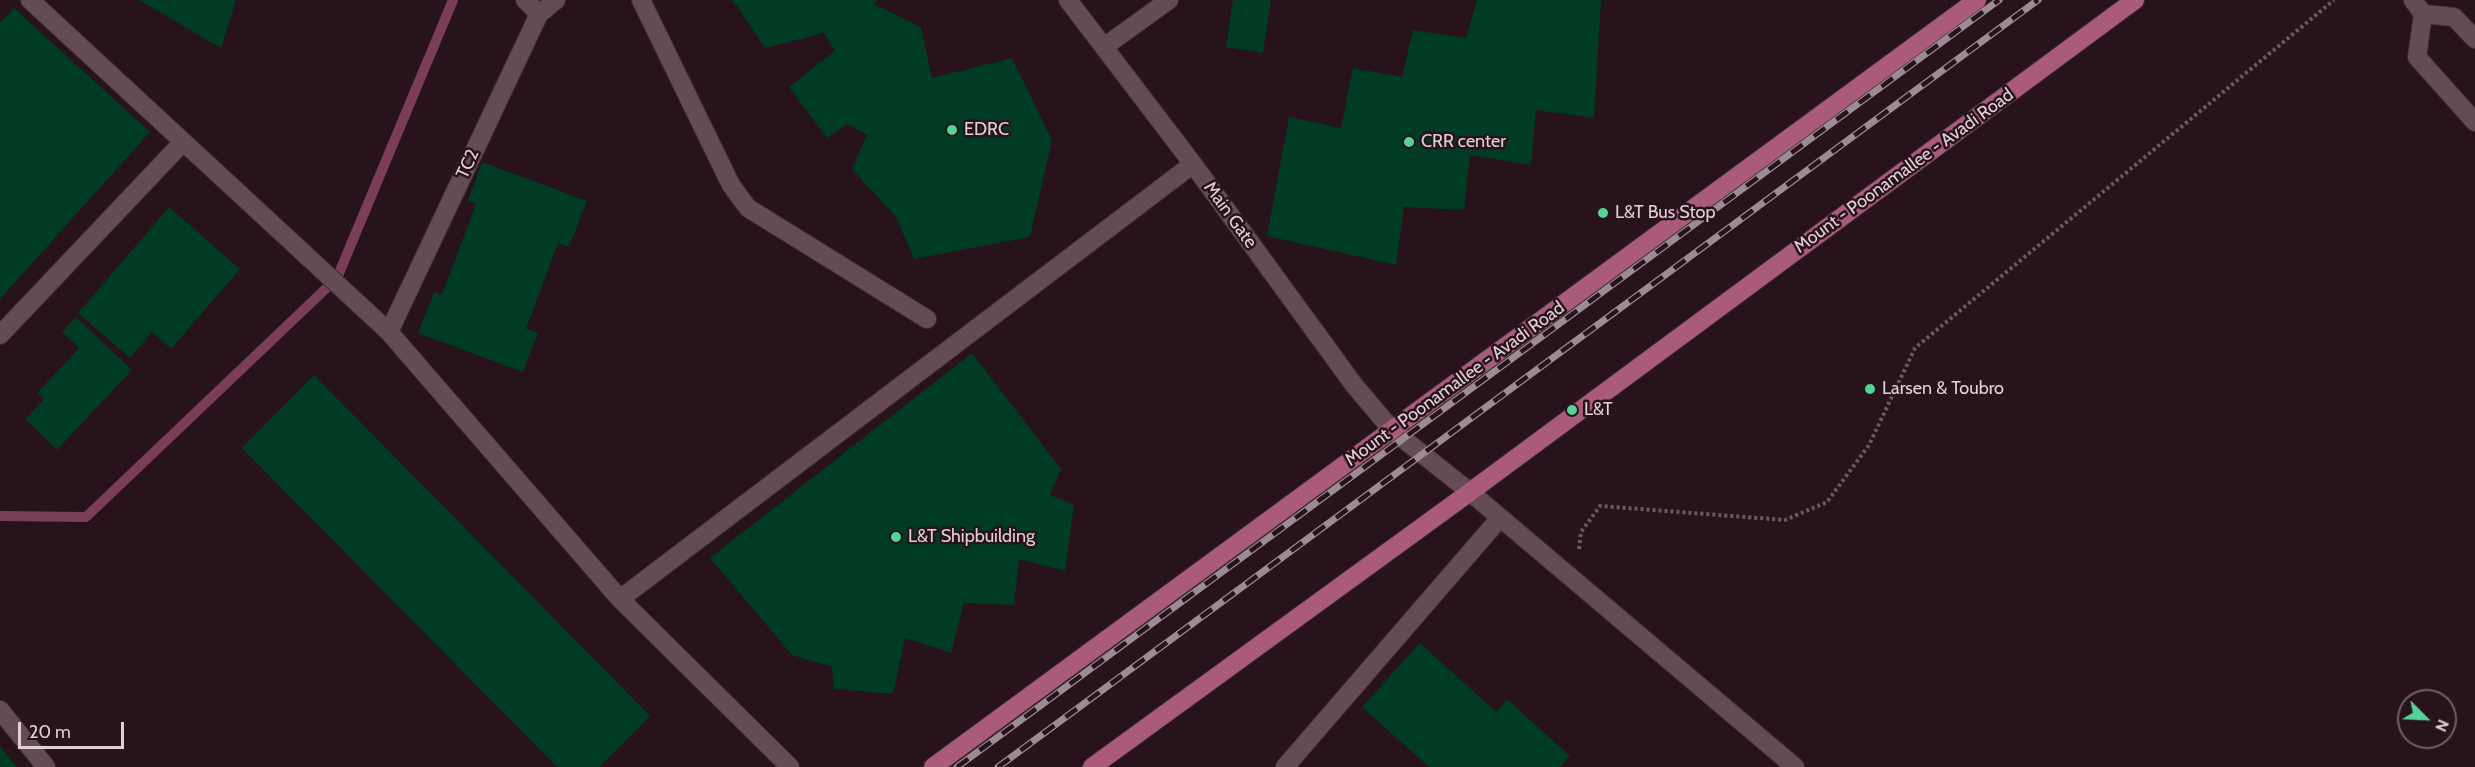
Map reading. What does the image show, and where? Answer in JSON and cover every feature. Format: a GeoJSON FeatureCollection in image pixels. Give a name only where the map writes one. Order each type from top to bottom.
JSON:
{"type":"FeatureCollection","features":[{"type":"Feature","properties":{"kind":"main road","name":"Mount - Poonamallee - Avadi Road"},"geometry":{"type":"LineString","coordinates":[[933,767],[1977,0]]}},
{"type":"Feature","properties":{"kind":"main road","name":"Mount - Poonamallee - Avadi Road"},"geometry":{"type":"LineString","coordinates":[[1092,767],[1470,492],[2135,0]]}},
{"type":"Feature","properties":{"kind":"lane"},"geometry":{"type":"LineString","coordinates":[[30,0],[389,332],[620,599],[790,767]]}},
{"type":"Feature","properties":{"kind":"lane"},"geometry":{"type":"LineString","coordinates":[[525,0],[539,14],[556,0]]}},
{"type":"Feature","properties":{"kind":"lane"},"geometry":{"type":"LineString","coordinates":[[641,0],[731,185],[748,208],[927,319]]}},
{"type":"Feature","properties":{"kind":"lane","name":"Main Gate"},"geometry":{"type":"LineString","coordinates":[[1068,0],[1193,164],[1354,386],[1392,430],[1470,492],[1795,767]]}},
{"type":"Feature","properties":{"kind":"lane"},"geometry":{"type":"LineString","coordinates":[[1104,47],[1169,0]]}},
{"type":"Feature","properties":{"kind":"lane"},"geometry":{"type":"LineString","coordinates":[[2475,39],[2454,17],[2418,7],[2417,57],[2475,122]]}},
{"type":"Feature","properties":{"kind":"lane","name":"TC2"},"geometry":{"type":"LineString","coordinates":[[389,332],[539,14]]}},
{"type":"Feature","properties":{"kind":"lane"},"geometry":{"type":"LineString","coordinates":[[0,335],[183,142]]}},
{"type":"Feature","properties":{"kind":"lane"},"geometry":{"type":"LineString","coordinates":[[620,599],[1193,164]]}},
{"type":"Feature","properties":{"kind":"lane"},"geometry":{"type":"LineString","coordinates":[[1285,767],[1500,518]]}},
{"type":"Feature","properties":{"kind":"lane"},"geometry":{"type":"LineString","coordinates":[[0,710],[46,767]]}},
{"type":"Feature","properties":{"kind":"path"},"geometry":{"type":"LineString","coordinates":[[1576,583],[1581,532],[1600,506],[1785,520],[1827,502],[1869,444],[1915,348],[2334,0]]}},
{"type":"Feature","properties":{"kind":"building"},"geometry":{"type":"Polygon","coordinates":[[[139,0],[236,0],[221,48],[139,0]]]}},
{"type":"Feature","properties":{"kind":"building","name":"EDRC"},"geometry":{"type":"Polygon","coordinates":[[[731,0],[877,0],[874,4],[921,27],[932,78],[1012,58],[1052,140],[1030,237],[914,259],[896,217],[852,169],[867,135],[847,124],[827,138],[789,87],[835,51],[824,33],[765,48],[731,0]]]}},
{"type":"Feature","properties":{"kind":"building"},"geometry":{"type":"Polygon","coordinates":[[[1233,0],[1271,0],[1263,53],[1226,47],[1233,0]]]}},
{"type":"Feature","properties":{"kind":"building","name":"CRR center"},"geometry":{"type":"Polygon","coordinates":[[[1477,0],[1601,0],[1594,118],[1536,110],[1531,165],[1470,155],[1464,210],[1404,207],[1396,265],[1267,236],[1289,117],[1341,128],[1353,68],[1402,77],[1413,30],[1466,38],[1477,0]]]}},
{"type":"Feature","properties":{"kind":"building"},"geometry":{"type":"Polygon","coordinates":[[[14,8],[150,132],[0,299],[0,23],[14,8]]]}},
{"type":"Feature","properties":{"kind":"building"},"geometry":{"type":"Polygon","coordinates":[[[482,162],[587,201],[569,247],[558,243],[526,329],[538,333],[523,372],[418,333],[434,292],[442,295],[476,204],[468,201],[482,162]]]}},
{"type":"Feature","properties":{"kind":"building"},"geometry":{"type":"Polygon","coordinates":[[[169,207],[240,269],[171,349],[152,332],[130,358],[78,313],[169,207]]]}},
{"type":"Feature","properties":{"kind":"building"},"geometry":{"type":"Polygon","coordinates":[[[76,317],[132,370],[57,450],[25,419],[44,399],[37,393],[79,348],[62,332],[76,317]]]}},
{"type":"Feature","properties":{"kind":"building"},"geometry":{"type":"Polygon","coordinates":[[[972,353],[1061,469],[1050,495],[1074,505],[1065,571],[1019,559],[1014,605],[964,603],[951,653],[905,638],[893,694],[834,689],[832,667],[792,655],[710,558],[972,353]]]}},
{"type":"Feature","properties":{"kind":"building"},"geometry":{"type":"Polygon","coordinates":[[[314,375],[650,716],[599,767],[557,767],[242,448],[314,375]]]}},
{"type":"Feature","properties":{"kind":"building"},"geometry":{"type":"Polygon","coordinates":[[[1420,643],[1496,712],[1507,699],[1570,756],[1560,767],[1429,767],[1362,707],[1420,643]]]}},
{"type":"Feature","properties":{"kind":"building"},"geometry":{"type":"Polygon","coordinates":[[[0,746],[17,767],[0,767],[0,746]]]}},
{"type":"Feature","properties":{"kind":"waterway"},"geometry":{"type":"LineString","coordinates":[[0,516],[86,517],[337,278],[453,0]]}},
{"type":"Feature","properties":{"kind":"railway"},"geometry":{"type":"LineString","coordinates":[[957,767],[1999,0]]}},
{"type":"Feature","properties":{"kind":"railway"},"geometry":{"type":"LineString","coordinates":[[998,767],[2038,0]]}},
{"type":"Feature","properties":{"kind":"place","name":"EDRC"},"geometry":{"type":"Point","coordinates":[952,130]}},
{"type":"Feature","properties":{"kind":"place","name":"CRR center"},"geometry":{"type":"Point","coordinates":[1409,142]}},
{"type":"Feature","properties":{"kind":"place","name":"L&T Bus Stop"},"geometry":{"type":"Point","coordinates":[1603,213]}},
{"type":"Feature","properties":{"kind":"place","name":"Larsen & Toubro"},"geometry":{"type":"Point","coordinates":[1870,389]}},
{"type":"Feature","properties":{"kind":"place","name":"L&T"},"geometry":{"type":"Point","coordinates":[1572,410]}},
{"type":"Feature","properties":{"kind":"place","name":"L&T Shipbuilding"},"geometry":{"type":"Point","coordinates":[896,537]}}]}
